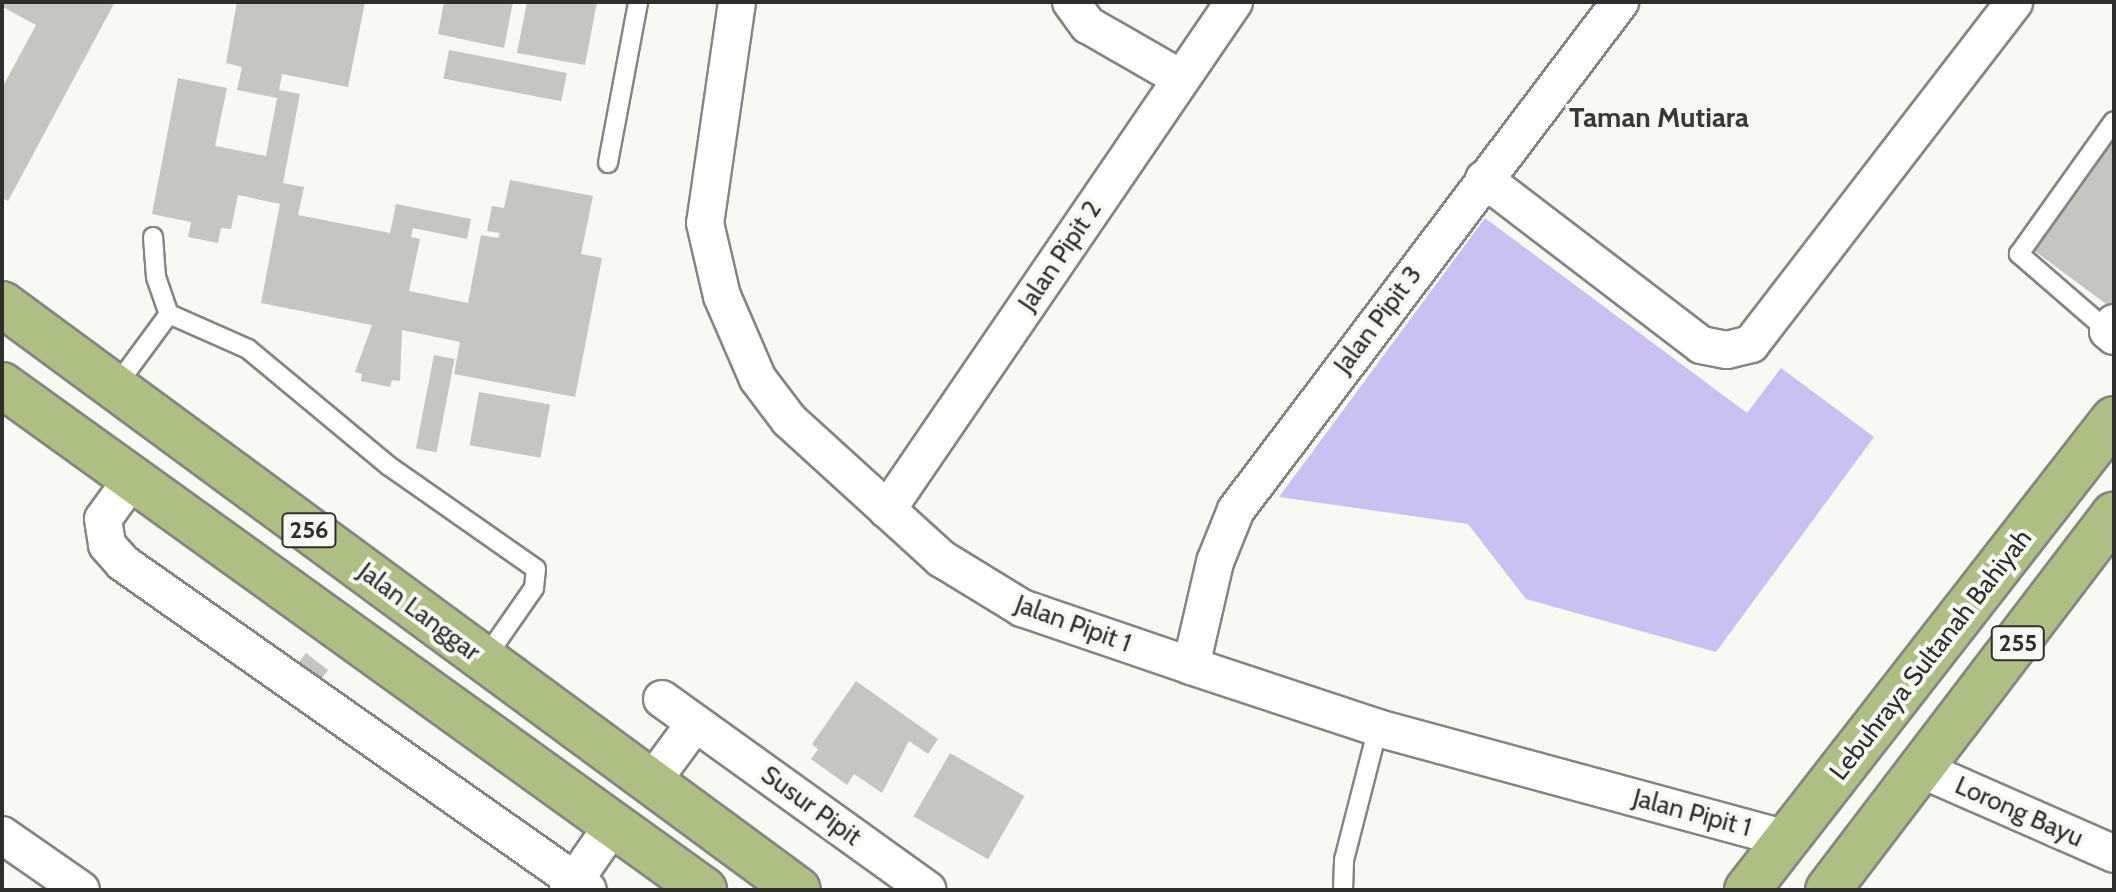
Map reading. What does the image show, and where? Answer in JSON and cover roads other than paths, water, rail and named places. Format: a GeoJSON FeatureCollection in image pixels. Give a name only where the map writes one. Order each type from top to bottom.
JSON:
{"type":"FeatureCollection","features":[{"type":"Feature","properties":{"kind":"main road","name":"Jalan Langgar"},"geometry":{"type":"LineString","coordinates":[[2,304],[798,890]]}},
{"type":"Feature","properties":{"kind":"main road","name":"256"},"geometry":{"type":"LineString","coordinates":[[3,386],[132,479],[586,857],[704,890]]}},
{"type":"Feature","properties":{"kind":"main road","name":"Lebuhraya Sultanah Bahiyah"},"geometry":{"type":"LineString","coordinates":[[1747,890],[2114,419]]}},
{"type":"Feature","properties":{"kind":"main road","name":"255"},"geometry":{"type":"LineString","coordinates":[[1828,890],[1923,770],[2114,515]]}},
{"type":"Feature","properties":{"kind":"main road"},"geometry":{"type":"LineString","coordinates":[[1799,824],[1868,781],[1923,770],[1935,652]]}},
{"type":"Feature","properties":{"kind":"main road"},"geometry":{"type":"LineString","coordinates":[[586,857],[625,792],[615,756]]}},
{"type":"Feature","properties":{"kind":"street","name":"Jalan Pipit 1"},"geometry":{"type":"LineString","coordinates":[[737,2],[708,175],[709,258],[758,379],[819,451],[942,559],[1022,608],[1378,728],[1799,824]]}},
{"type":"Feature","properties":{"kind":"street"},"geometry":{"type":"LineString","coordinates":[[1071,2],[1088,25],[1180,78]]}},
{"type":"Feature","properties":{"kind":"street","name":"Jalan Pipit 2"},"geometry":{"type":"LineString","coordinates":[[887,510],[1234,2]]}},
{"type":"Feature","properties":{"kind":"street","name":"Jalan Pipit 3"},"geometry":{"type":"LineString","coordinates":[[1191,666],[1215,562],[1236,510],[1620,2]]}},
{"type":"Feature","properties":{"kind":"street"},"geometry":{"type":"LineString","coordinates":[[1484,179],[1701,345],[1727,350],[1751,344],[2014,2]]}},
{"type":"Feature","properties":{"kind":"street"},"geometry":{"type":"LineString","coordinates":[[132,479],[103,519],[107,545],[123,563],[586,857]]}},
{"type":"Feature","properties":{"kind":"street","name":"Susur Pipit"},"geometry":{"type":"LineString","coordinates":[[662,699],[928,890]]}},
{"type":"Feature","properties":{"kind":"street"},"geometry":{"type":"LineString","coordinates":[[651,783],[695,723]]}},
{"type":"Feature","properties":{"kind":"street","name":"Lorong Bayu"},"geometry":{"type":"LineString","coordinates":[[1923,770],[2114,854]]}},
{"type":"Feature","properties":{"kind":"street"},"geometry":{"type":"LineString","coordinates":[[2,835],[81,890]]}},
{"type":"Feature","properties":{"kind":"lane"},"geometry":{"type":"LineString","coordinates":[[608,163],[638,2]]}},
{"type":"Feature","properties":{"kind":"lane"},"geometry":{"type":"LineString","coordinates":[[2112,330],[2019,254],[2114,121]]}},
{"type":"Feature","properties":{"kind":"lane"},"geometry":{"type":"LineString","coordinates":[[153,237],[156,277],[169,314],[248,349],[389,466],[536,569],[534,588],[484,660]]}},
{"type":"Feature","properties":{"kind":"lane"},"geometry":{"type":"LineString","coordinates":[[116,386],[169,314]]}},
{"type":"Feature","properties":{"kind":"lane"},"geometry":{"type":"LineString","coordinates":[[1343,890],[1344,860],[1378,728]]}},
{"type":"Feature","properties":{"kind":"district","name":"Taman Mutiara"},"geometry":{"type":"Point","coordinates":[1659,117]}}]}
